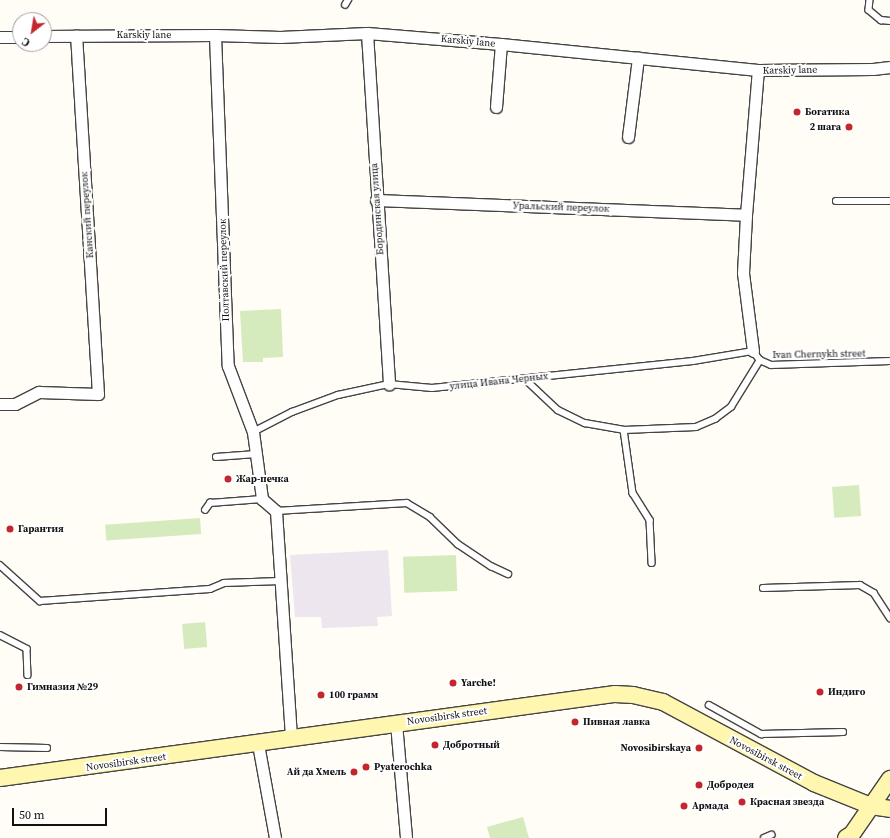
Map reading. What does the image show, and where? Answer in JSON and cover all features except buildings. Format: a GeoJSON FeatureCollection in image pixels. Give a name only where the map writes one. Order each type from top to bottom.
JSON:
{"type":"FeatureCollection","features":[{"type":"Feature","properties":{"kind":"street","name":"Karskiy lane"},"geometry":{"type":"LineString","coordinates":[[52,36],[214,35],[280,37],[367,33],[501,44],[758,70],[874,69],[890,67]]}},
{"type":"Feature","properties":{"kind":"street","name":"Бородинская улица"},"geometry":{"type":"LineString","coordinates":[[367,33],[376,200],[389,384]]}},
{"type":"Feature","properties":{"kind":"street","name":"Полтавский переулок"},"geometry":{"type":"LineString","coordinates":[[214,35],[228,366],[253,432],[262,499]]}},
{"type":"Feature","properties":{"kind":"street","name":"Канский переулок"},"geometry":{"type":"LineString","coordinates":[[0,404],[15,404],[39,392],[98,394],[76,36]]}},
{"type":"Feature","properties":{"kind":"street"},"geometry":{"type":"LineString","coordinates":[[0,38],[12,37]]}},
{"type":"Feature","properties":{"kind":"street"},"geometry":{"type":"LineString","coordinates":[[496,108],[501,44]]}},
{"type":"Feature","properties":{"kind":"street"},"geometry":{"type":"LineString","coordinates":[[628,137],[638,58]]}},
{"type":"Feature","properties":{"kind":"street"},"geometry":{"type":"LineString","coordinates":[[757,356],[743,273],[746,215],[758,70]]}},
{"type":"Feature","properties":{"kind":"street","name":"Уральский переулок"},"geometry":{"type":"LineString","coordinates":[[376,200],[746,215]]}},
{"type":"Feature","properties":{"kind":"street"},"geometry":{"type":"LineString","coordinates":[[262,499],[276,510],[291,738]]}},
{"type":"Feature","properties":{"kind":"street","name":"Novosibirsk street"},"geometry":{"type":"LineString","coordinates":[[0,778],[258,744],[291,738],[596,695],[632,695],[663,702],[814,783],[871,806],[890,809]]}},
{"type":"Feature","properties":{"kind":"street"},"geometry":{"type":"LineString","coordinates":[[396,724],[406,838]]}},
{"type":"Feature","properties":{"kind":"street"},"geometry":{"type":"LineString","coordinates":[[258,744],[275,838]]}},
{"type":"Feature","properties":{"kind":"street"},"geometry":{"type":"LineString","coordinates":[[852,837],[890,779]]}},
{"type":"Feature","properties":{"kind":"lane"},"geometry":{"type":"LineString","coordinates":[[870,0],[869,10],[881,20],[890,21]]}},
{"type":"Feature","properties":{"kind":"lane"},"geometry":{"type":"LineString","coordinates":[[836,201],[890,201]]}},
{"type":"Feature","properties":{"kind":"lane"},"geometry":{"type":"LineString","coordinates":[[525,379],[558,410],[585,423],[624,430],[696,427],[715,419],[731,407],[757,356]]}},
{"type":"Feature","properties":{"kind":"lane","name":"улица Ивана Черных"},"geometry":{"type":"LineString","coordinates":[[253,432],[292,412],[338,395],[389,384],[432,388],[693,361],[757,356]]}},
{"type":"Feature","properties":{"kind":"lane","name":"Ivan Chernykh street"},"geometry":{"type":"LineString","coordinates":[[757,356],[771,366],[890,360]]}},
{"type":"Feature","properties":{"kind":"lane"},"geometry":{"type":"LineString","coordinates":[[624,430],[633,493],[650,520],[652,563]]}},
{"type":"Feature","properties":{"kind":"lane"},"geometry":{"type":"LineString","coordinates":[[216,457],[256,454]]}},
{"type":"Feature","properties":{"kind":"lane"},"geometry":{"type":"LineString","coordinates":[[205,510],[210,503],[262,499]]}},
{"type":"Feature","properties":{"kind":"lane"},"geometry":{"type":"LineString","coordinates":[[276,510],[407,503],[430,517],[458,544],[491,566],[508,574]]}},
{"type":"Feature","properties":{"kind":"lane"},"geometry":{"type":"LineString","coordinates":[[0,565],[40,601],[210,589],[224,583],[280,581]]}},
{"type":"Feature","properties":{"kind":"lane"},"geometry":{"type":"LineString","coordinates":[[763,588],[860,585],[874,593],[890,618]]}},
{"type":"Feature","properties":{"kind":"lane"},"geometry":{"type":"LineString","coordinates":[[0,634],[27,649],[28,675]]}},
{"type":"Feature","properties":{"kind":"lane"},"geometry":{"type":"LineString","coordinates":[[709,705],[761,734],[843,732]]}},
{"type":"Feature","properties":{"kind":"lane"},"geometry":{"type":"LineString","coordinates":[[0,748],[48,748]]}},
{"type":"Feature","properties":{"kind":"lane"},"geometry":{"type":"LineString","coordinates":[[764,838],[771,835]]}},
{"type":"Feature","properties":{"kind":"shaded area"},"geometry":{"type":"Polygon","coordinates":[[[388,550],[392,616],[377,617],[378,626],[322,628],[321,617],[295,617],[290,555],[388,550]]]}},
{"type":"Feature","properties":{"kind":"green space"},"geometry":{"type":"Polygon","coordinates":[[[281,309],[283,357],[263,358],[263,362],[243,362],[240,311],[281,309]]]}},
{"type":"Feature","properties":{"kind":"green space"},"geometry":{"type":"Polygon","coordinates":[[[859,485],[861,516],[834,518],[832,487],[859,485]]]}},
{"type":"Feature","properties":{"kind":"green space"},"geometry":{"type":"Polygon","coordinates":[[[200,518],[201,534],[106,541],[105,525],[200,518]]]}},
{"type":"Feature","properties":{"kind":"green space"},"geometry":{"type":"Polygon","coordinates":[[[456,555],[457,591],[404,593],[403,557],[456,555]]]}},
{"type":"Feature","properties":{"kind":"green space"},"geometry":{"type":"Polygon","coordinates":[[[205,622],[207,647],[184,649],[182,624],[205,622]]]}},
{"type":"Feature","properties":{"kind":"green space"},"geometry":{"type":"Polygon","coordinates":[[[523,817],[529,838],[490,838],[487,827],[523,817]]]}},
{"type":"Feature","properties":{"kind":"place","name":"Богатика"},"geometry":{"type":"Point","coordinates":[797,112]}},
{"type":"Feature","properties":{"kind":"place","name":"2 шага"},"geometry":{"type":"Point","coordinates":[849,127]}},
{"type":"Feature","properties":{"kind":"place","name":"Жар-печка"},"geometry":{"type":"Point","coordinates":[228,479]}},
{"type":"Feature","properties":{"kind":"place","name":"Гарантия"},"geometry":{"type":"Point","coordinates":[10,529]}},
{"type":"Feature","properties":{"kind":"place","name":"Yarche!"},"geometry":{"type":"Point","coordinates":[453,683]}},
{"type":"Feature","properties":{"kind":"place","name":"Гимназия №29"},"geometry":{"type":"Point","coordinates":[19,687]}},
{"type":"Feature","properties":{"kind":"place","name":"Индиго"},"geometry":{"type":"Point","coordinates":[820,692]}},
{"type":"Feature","properties":{"kind":"place","name":"100 грамм"},"geometry":{"type":"Point","coordinates":[321,695]}},
{"type":"Feature","properties":{"kind":"place","name":"Пивная лавка"},"geometry":{"type":"Point","coordinates":[575,722]}},
{"type":"Feature","properties":{"kind":"place","name":"Добротный"},"geometry":{"type":"Point","coordinates":[435,745]}},
{"type":"Feature","properties":{"kind":"place","name":"Novosibirskaya"},"geometry":{"type":"Point","coordinates":[699,748]}},
{"type":"Feature","properties":{"kind":"place","name":"Pyaterochka"},"geometry":{"type":"Point","coordinates":[366,767]}},
{"type":"Feature","properties":{"kind":"place","name":"Ай да Хмель"},"geometry":{"type":"Point","coordinates":[354,772]}},
{"type":"Feature","properties":{"kind":"place","name":"Добродея"},"geometry":{"type":"Point","coordinates":[699,785]}},
{"type":"Feature","properties":{"kind":"place","name":"Красная звезда"},"geometry":{"type":"Point","coordinates":[742,802]}},
{"type":"Feature","properties":{"kind":"place","name":"Армада"},"geometry":{"type":"Point","coordinates":[684,806]}}]}
